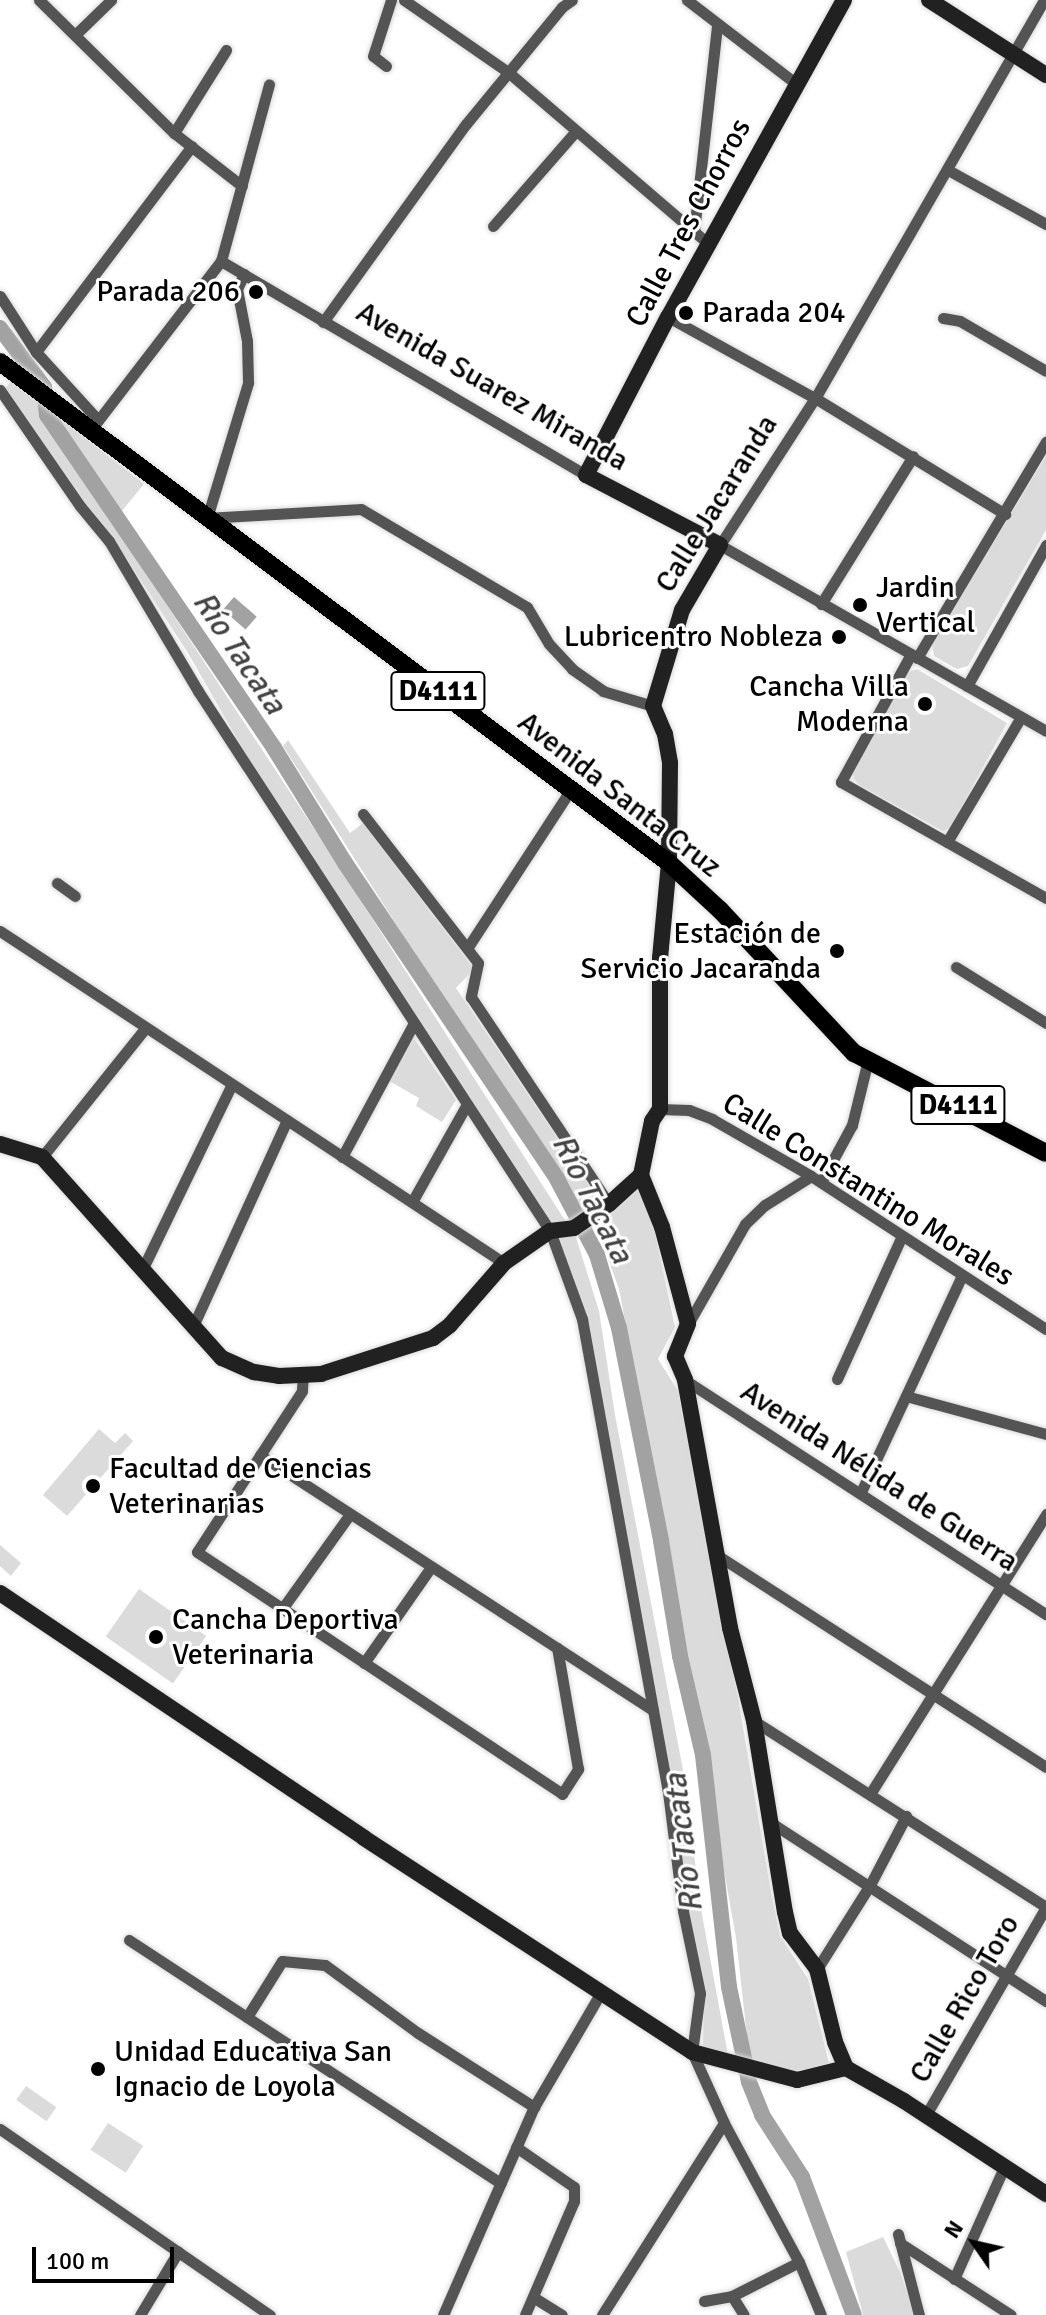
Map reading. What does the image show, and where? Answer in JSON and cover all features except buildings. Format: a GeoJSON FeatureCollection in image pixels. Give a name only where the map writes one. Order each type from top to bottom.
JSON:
{"type":"FeatureCollection","features":[{"type":"Feature","properties":{"kind":"main road","name":"Avenida Santa Cruz"},"geometry":{"type":"LineString","coordinates":[[0,362],[58,407],[94,426],[207,518],[669,863],[720,910],[854,1053],[1046,1153]]}},
{"type":"Feature","properties":{"kind":"street"},"geometry":{"type":"LineString","coordinates":[[39,0],[174,133],[242,186]]}},
{"type":"Feature","properties":{"kind":"street"},"geometry":{"type":"LineString","coordinates":[[76,34],[111,0]]}},
{"type":"Feature","properties":{"kind":"street"},"geometry":{"type":"LineString","coordinates":[[386,66],[373,56],[391,0]]}},
{"type":"Feature","properties":{"kind":"street"},"geometry":{"type":"LineString","coordinates":[[404,0],[508,72],[710,245]]}},
{"type":"Feature","properties":{"kind":"street"},"geometry":{"type":"LineString","coordinates":[[687,0],[795,83]]}},
{"type":"Feature","properties":{"kind":"street","name":"Calle Tres Chorros"},"geometry":{"type":"LineString","coordinates":[[586,475],[795,83],[844,0]]}},
{"type":"Feature","properties":{"kind":"street"},"geometry":{"type":"LineString","coordinates":[[929,0],[1046,75]]}},
{"type":"Feature","properties":{"kind":"street","name":"Calle Jacaranda"},"geometry":{"type":"LineString","coordinates":[[653,706],[682,610],[815,398],[1044,0]]}},
{"type":"Feature","properties":{"kind":"street"},"geometry":{"type":"LineString","coordinates":[[323,322],[466,124],[562,2]]}},
{"type":"Feature","properties":{"kind":"street"},"geometry":{"type":"LineString","coordinates":[[694,231],[717,26]]}},
{"type":"Feature","properties":{"kind":"street"},"geometry":{"type":"LineString","coordinates":[[174,133],[226,50]]}},
{"type":"Feature","properties":{"kind":"street"},"geometry":{"type":"LineString","coordinates":[[0,296],[36,352],[94,426],[221,261],[269,84]]}},
{"type":"Feature","properties":{"kind":"street"},"geometry":{"type":"LineString","coordinates":[[493,226],[575,132]]}},
{"type":"Feature","properties":{"kind":"street"},"geometry":{"type":"LineString","coordinates":[[36,352],[192,146]]}},
{"type":"Feature","properties":{"kind":"street"},"geometry":{"type":"LineString","coordinates":[[948,170],[1046,224]]}},
{"type":"Feature","properties":{"kind":"street","name":"Avenida Suarez Miranda"},"geometry":{"type":"LineString","coordinates":[[221,261],[586,475],[720,545],[1046,731]]}},
{"type":"Feature","properties":{"kind":"street"},"geometry":{"type":"LineString","coordinates":[[244,274],[237,289],[247,341],[248,383],[207,518],[361,509],[527,607],[549,644],[572,669],[603,691],[653,706],[665,734],[670,763],[669,863],[660,958],[660,1109],[652,1121],[641,1175],[662,1227],[688,1324]]}},
{"type":"Feature","properties":{"kind":"street"},"geometry":{"type":"LineString","coordinates":[[668,317],[815,398],[1005,514]]}},
{"type":"Feature","properties":{"kind":"street"},"geometry":{"type":"LineString","coordinates":[[943,318],[960,321],[1046,371]]}},
{"type":"Feature","properties":{"kind":"street"},"geometry":{"type":"LineString","coordinates":[[0,390],[109,541],[198,691],[550,1231],[582,1319],[668,1792],[683,1911],[700,1993],[692,2052],[724,2123],[799,2262],[821,2315]]}},
{"type":"Feature","properties":{"kind":"street"},"geometry":{"type":"LineString","coordinates":[[1046,442],[1005,514],[914,656],[841,782],[1046,898]]}},
{"type":"Feature","properties":{"kind":"street"},"geometry":{"type":"LineString","coordinates":[[821,604],[913,456]]}},
{"type":"Feature","properties":{"kind":"street"},"geometry":{"type":"LineString","coordinates":[[967,686],[1046,545]]}},
{"type":"Feature","properties":{"kind":"street"},"geometry":{"type":"LineString","coordinates":[[947,842],[1021,717]]}},
{"type":"Feature","properties":{"kind":"street"},"geometry":{"type":"LineString","coordinates":[[468,947],[571,789]]}},
{"type":"Feature","properties":{"kind":"street"},"geometry":{"type":"LineString","coordinates":[[363,814],[468,947],[478,963],[471,997],[609,1204]]}},
{"type":"Feature","properties":{"kind":"street"},"geometry":{"type":"LineString","coordinates":[[57,883],[75,896]]}},
{"type":"Feature","properties":{"kind":"street"},"geometry":{"type":"LineString","coordinates":[[0,931],[504,1263]]}},
{"type":"Feature","properties":{"kind":"street"},"geometry":{"type":"LineString","coordinates":[[956,967],[1046,1023]]}},
{"type":"Feature","properties":{"kind":"street"},"geometry":{"type":"LineString","coordinates":[[342,1157],[414,1023]]}},
{"type":"Feature","properties":{"kind":"street"},"geometry":{"type":"LineString","coordinates":[[42,1157],[146,1027]]}},
{"type":"Feature","properties":{"kind":"street"},"geometry":{"type":"LineString","coordinates":[[868,1060],[852,1125],[816,1179],[765,1205],[745,1224],[688,1324],[675,1356],[685,1380],[717,1555],[754,1721],[790,1933],[817,1969],[835,2042],[846,2068],[926,2115],[1046,2194]]}},
{"type":"Feature","properties":{"kind":"street"},"geometry":{"type":"LineString","coordinates":[[143,1268],[232,1084]]}},
{"type":"Feature","properties":{"kind":"street"},"geometry":{"type":"LineString","coordinates":[[412,1202],[467,1104]]}},
{"type":"Feature","properties":{"kind":"street","name":"Calle Constantino Morales"},"geometry":{"type":"LineString","coordinates":[[660,1109],[689,1110],[712,1119],[816,1179],[1046,1329]]}},
{"type":"Feature","properties":{"kind":"street"},"geometry":{"type":"LineString","coordinates":[[194,1324],[287,1120]]}},
{"type":"Feature","properties":{"kind":"street"},"geometry":{"type":"LineString","coordinates":[[0,1144],[42,1157],[222,1358],[254,1372],[303,1375],[321,1374],[433,1338],[450,1325],[504,1263],[550,1231],[580,1224],[609,1204],[641,1175]]}},
{"type":"Feature","properties":{"kind":"street"},"geometry":{"type":"LineString","coordinates":[[837,1379],[902,1236]]}},
{"type":"Feature","properties":{"kind":"street"},"geometry":{"type":"LineString","coordinates":[[861,1492],[962,1275]]}},
{"type":"Feature","properties":{"kind":"street"},"geometry":{"type":"LineString","coordinates":[[303,1375],[302,1391],[197,1552],[562,1794],[578,1769],[557,1648]]}},
{"type":"Feature","properties":{"kind":"street","name":"Avenida Nélida de Guerra"},"geometry":{"type":"LineString","coordinates":[[685,1380],[1046,1614]]}},
{"type":"Feature","properties":{"kind":"street"},"geometry":{"type":"LineString","coordinates":[[906,1396],[1046,1434]]}},
{"type":"Feature","properties":{"kind":"street"},"geometry":{"type":"LineString","coordinates":[[260,1455],[652,1710]]}},
{"type":"Feature","properties":{"kind":"street"},"geometry":{"type":"LineString","coordinates":[[282,1609],[350,1514]]}},
{"type":"Feature","properties":{"kind":"street"},"geometry":{"type":"LineString","coordinates":[[870,1794],[1046,1514]]}},
{"type":"Feature","properties":{"kind":"street"},"geometry":{"type":"LineString","coordinates":[[717,1555],[1046,1767]]}},
{"type":"Feature","properties":{"kind":"street"},"geometry":{"type":"LineString","coordinates":[[364,1663],[431,1567]]}},
{"type":"Feature","properties":{"kind":"street"},"geometry":{"type":"LineString","coordinates":[[0,1593],[600,1994],[692,2052],[797,2080],[846,2068]]}},
{"type":"Feature","properties":{"kind":"street"},"geometry":{"type":"LineString","coordinates":[[754,1721],[1046,1907]]}},
{"type":"Feature","properties":{"kind":"street"},"geometry":{"type":"LineString","coordinates":[[817,1969],[870,1885],[906,1816]]}},
{"type":"Feature","properties":{"kind":"street"},"geometry":{"type":"LineString","coordinates":[[770,1822],[1046,2001]]}},
{"type":"Feature","properties":{"kind":"street","name":"Calle Rico Toro"},"geometry":{"type":"LineString","coordinates":[[926,2115],[1046,1907]]}},
{"type":"Feature","properties":{"kind":"street"},"geometry":{"type":"LineString","coordinates":[[129,1940],[501,2183]]}},
{"type":"Feature","properties":{"kind":"street"},"geometry":{"type":"LineString","coordinates":[[247,2017],[282,1961],[325,1965],[418,2033],[534,2107]]}},
{"type":"Feature","properties":{"kind":"street"},"geometry":{"type":"LineString","coordinates":[[443,2315],[534,2107],[600,1994]]}},
{"type":"Feature","properties":{"kind":"street"},"geometry":{"type":"LineString","coordinates":[[602,2315],[724,2123]]}},
{"type":"Feature","properties":{"kind":"street"},"geometry":{"type":"LineString","coordinates":[[0,2129],[270,2315]]}},
{"type":"Feature","properties":{"kind":"street"},"geometry":{"type":"LineString","coordinates":[[516,2147],[574,2187],[574,2201],[525,2315]]}},
{"type":"Feature","properties":{"kind":"street"},"geometry":{"type":"LineString","coordinates":[[954,2279],[1004,2167]]}},
{"type":"Feature","properties":{"kind":"street"},"geometry":{"type":"LineString","coordinates":[[919,2315],[899,2238],[954,2279],[1011,2315]]}},
{"type":"Feature","properties":{"kind":"street"},"geometry":{"type":"LineString","coordinates":[[140,2315],[178,2252]]}},
{"type":"Feature","properties":{"kind":"street"},"geometry":{"type":"LineString","coordinates":[[704,2301],[732,2296],[799,2262]]}},
{"type":"Feature","properties":{"kind":"street"},"geometry":{"type":"LineString","coordinates":[[732,2296],[744,2315]]}},
{"type":"Feature","properties":{"kind":"street"},"geometry":{"type":"LineString","coordinates":[[533,2297],[562,2315]]}},
{"type":"Feature","properties":{"kind":"shaded area"},"geometry":{"type":"Polygon","coordinates":[[[11,381],[43,406],[41,414],[338,865],[566,1222],[550,1225],[247,756],[188,653],[114,539],[84,503],[5,389],[11,381]]]}},
{"type":"Feature","properties":{"kind":"shaded area"},"geometry":{"type":"Polygon","coordinates":[[[54,414],[144,484],[121,512],[54,414]]]}},
{"type":"Feature","properties":{"kind":"shaded area"},"geometry":{"type":"Polygon","coordinates":[[[1046,456],[1046,530],[968,666],[957,669],[934,656],[932,644],[1046,456]]]}},
{"type":"Feature","properties":{"kind":"shaded area"},"geometry":{"type":"Polygon","coordinates":[[[234,597],[257,617],[245,630],[223,610],[234,597]]]}},
{"type":"Feature","properties":{"kind":"shaded area"},"geometry":{"type":"Polygon","coordinates":[[[917,669],[1007,723],[950,828],[943,831],[859,785],[853,773],[906,673],[917,669]]]}},
{"type":"Feature","properties":{"kind":"shaded area"},"geometry":{"type":"Polygon","coordinates":[[[288,740],[350,833],[363,823],[474,969],[456,988],[599,1200],[582,1215],[534,1132],[441,995],[283,746],[288,740]]]}},
{"type":"Feature","properties":{"kind":"shaded area"},"geometry":{"type":"Polygon","coordinates":[[[411,1034],[456,1100],[442,1122],[416,1106],[419,1098],[384,1078],[411,1034]]]}},
{"type":"Feature","properties":{"kind":"shaded area"},"geometry":{"type":"Polygon","coordinates":[[[638,1190],[654,1229],[675,1327],[658,1359],[678,1391],[738,1698],[780,1936],[808,1979],[829,2063],[819,2067],[793,2071],[750,2063],[736,1938],[650,1454],[619,1289],[595,1222],[638,1190]]]}},
{"type":"Feature","properties":{"kind":"shaded area"},"geometry":{"type":"Polygon","coordinates":[[[575,1234],[599,1311],[615,1415],[684,1775],[701,1909],[728,2055],[703,2047],[704,1993],[686,1911],[587,1322],[557,1237],[575,1234]]]}},
{"type":"Feature","properties":{"kind":"shaded area"},"geometry":{"type":"Polygon","coordinates":[[[99,1429],[115,1443],[125,1433],[133,1441],[67,1516],[43,1495],[99,1429]]]}},
{"type":"Feature","properties":{"kind":"shaded area"},"geometry":{"type":"Polygon","coordinates":[[[0,1545],[21,1563],[11,1576],[0,1566],[0,1545]]]}},
{"type":"Feature","properties":{"kind":"shaded area","name":"Cancha Deportiva Veterinaria"},"geometry":{"type":"Polygon","coordinates":[[[139,1589],[206,1636],[173,1684],[106,1637],[139,1589]]]}},
{"type":"Feature","properties":{"kind":"shaded area"},"geometry":{"type":"Polygon","coordinates":[[[26,2086],[56,2107],[47,2121],[16,2100],[26,2086]]]}},
{"type":"Feature","properties":{"kind":"shaded area"},"geometry":{"type":"Polygon","coordinates":[[[108,2123],[143,2146],[126,2173],[91,2150],[108,2123]]]}},
{"type":"Feature","properties":{"kind":"shaded area"},"geometry":{"type":"Polygon","coordinates":[[[883,2237],[900,2272],[915,2315],[863,2315],[846,2252],[883,2237]]]}},
{"type":"Feature","properties":{"kind":"waterway","name":"Río Tacata"},"geometry":{"type":"LineString","coordinates":[[0,328],[44,387],[47,415],[274,748],[345,863],[557,1179],[597,1255],[619,1328],[680,1656],[703,1755],[729,1987],[749,2082],[762,2115],[802,2177],[854,2315]]}},
{"type":"Feature","properties":{"kind":"place","name":"Parada 206"},"geometry":{"type":"Point","coordinates":[256,292]}},
{"type":"Feature","properties":{"kind":"place","name":"Parada 204"},"geometry":{"type":"Point","coordinates":[686,313]}},
{"type":"Feature","properties":{"kind":"place","name":"Jardin Vertical"},"geometry":{"type":"Point","coordinates":[860,605]}},
{"type":"Feature","properties":{"kind":"place","name":"Lubricentro Nobleza"},"geometry":{"type":"Point","coordinates":[839,637]}},
{"type":"Feature","properties":{"kind":"place","name":"Cancha Villa Moderna"},"geometry":{"type":"Point","coordinates":[925,704]}},
{"type":"Feature","properties":{"kind":"place","name":"Estación de Servicio Jacaranda"},"geometry":{"type":"Point","coordinates":[837,951]}},
{"type":"Feature","properties":{"kind":"place","name":"Facultad de Ciencias Veterinarias"},"geometry":{"type":"Point","coordinates":[93,1486]}},
{"type":"Feature","properties":{"kind":"place","name":"Cancha Deportiva Veterinaria"},"geometry":{"type":"Point","coordinates":[156,1637]}},
{"type":"Feature","properties":{"kind":"place","name":"Unidad Educativa San Ignacio de Loyola"},"geometry":{"type":"Point","coordinates":[98,2069]}}]}
